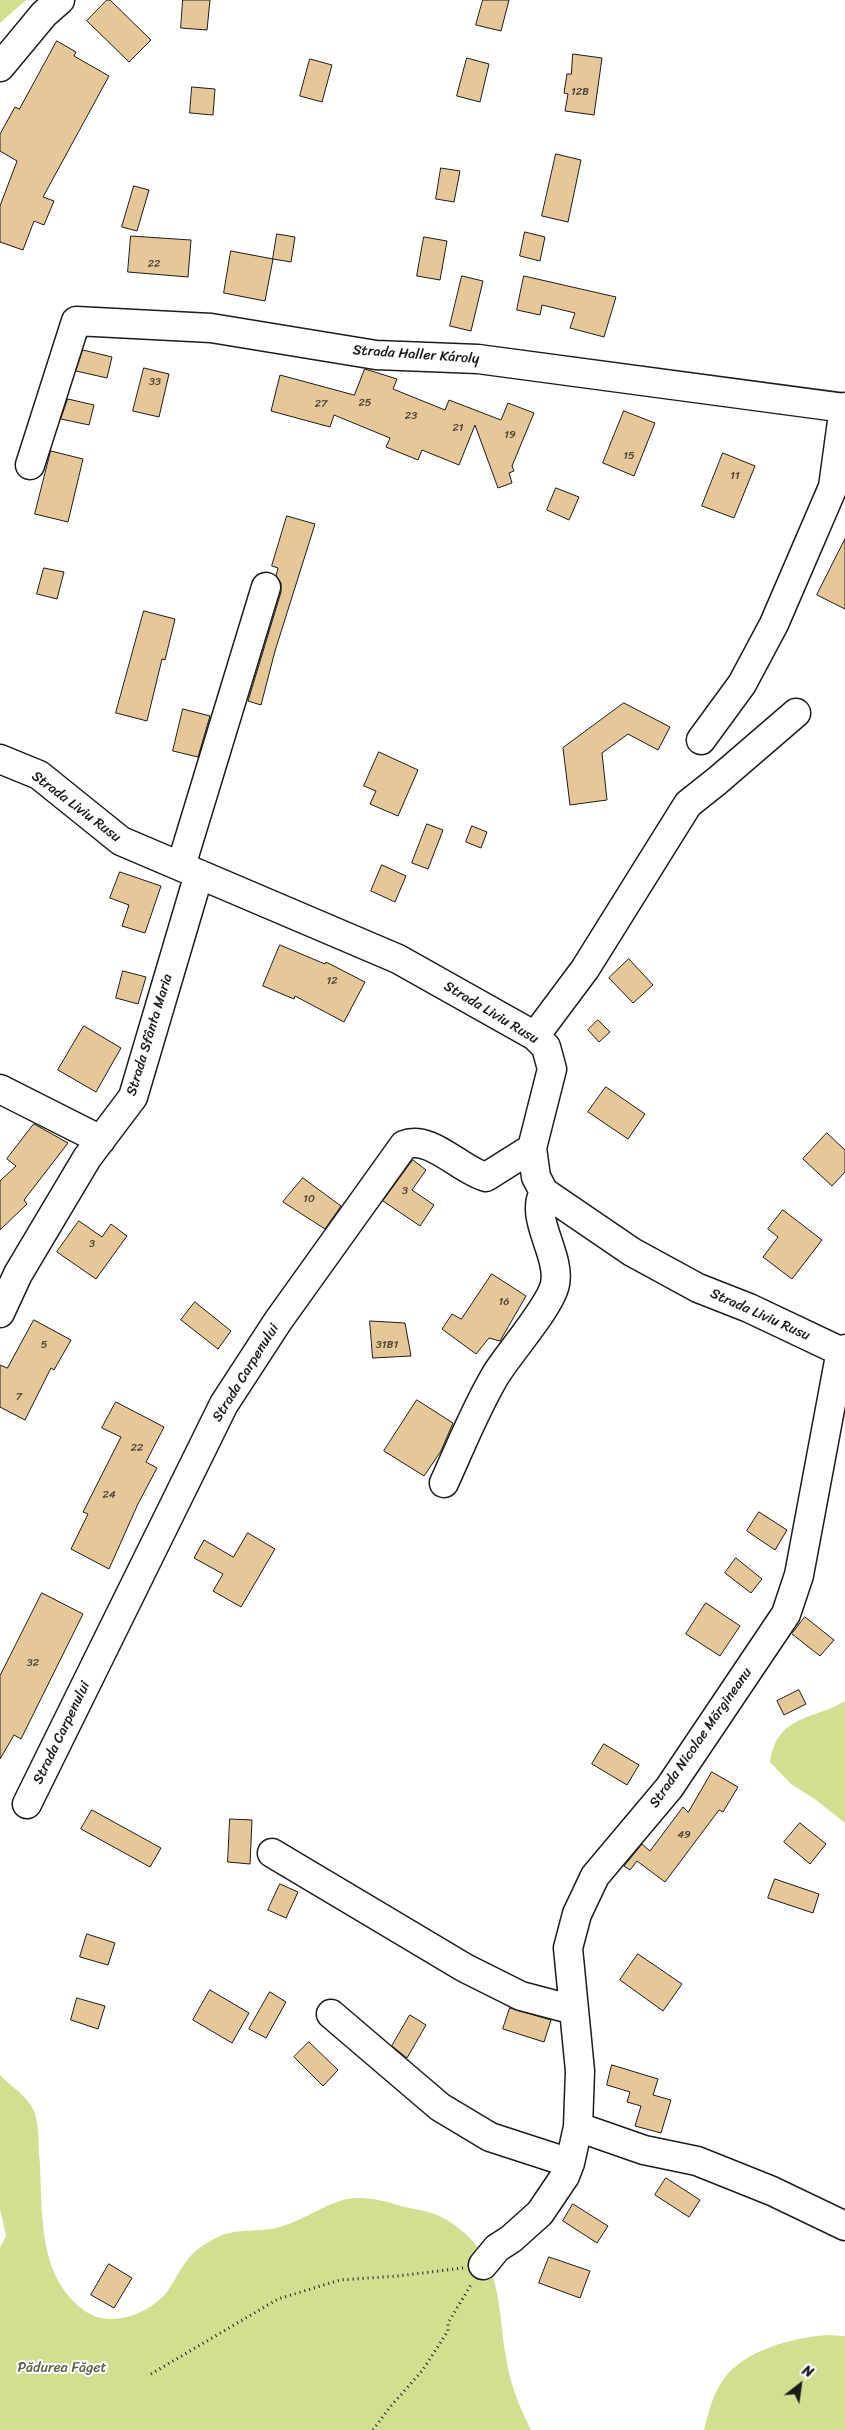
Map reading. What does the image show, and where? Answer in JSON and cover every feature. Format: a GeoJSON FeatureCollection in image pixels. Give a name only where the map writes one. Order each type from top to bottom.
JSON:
{"type":"FeatureCollection","features":[{"type":"Feature","properties":{"kind":"street"},"geometry":{"type":"LineString","coordinates":[[0,67],[44,14],[60,0]]}},
{"type":"Feature","properties":{"kind":"street","name":"Strada Haller Károly"},"geometry":{"type":"LineString","coordinates":[[30,465],[76,321],[211,328],[376,355],[478,359],[844,408]]}},
{"type":"Feature","properties":{"kind":"street"},"geometry":{"type":"LineString","coordinates":[[701,740],[742,684],[769,632],[833,487],[844,408]]}},
{"type":"Feature","properties":{"kind":"street","name":"Strada Sfânta Maria"},"geometry":{"type":"LineString","coordinates":[[0,1313],[18,1274],[87,1158],[133,1097],[190,870],[266,587]]}},
{"type":"Feature","properties":{"kind":"street"},"geometry":{"type":"LineString","coordinates":[[535,1036],[584,968],[688,804],[718,781],[796,713]]}},
{"type":"Feature","properties":{"kind":"street","name":"Strada Liviu Rusu"},"geometry":{"type":"LineString","coordinates":[[0,760],[39,775],[121,841],[398,959],[535,1036],[546,1047],[552,1069],[532,1148],[536,1177],[544,1192],[632,1252],[689,1283],[844,1350]]}},
{"type":"Feature","properties":{"kind":"street"},"geometry":{"type":"LineString","coordinates":[[0,1089],[101,1140]]}},
{"type":"Feature","properties":{"kind":"street","name":"Strada Carpenului"},"geometry":{"type":"LineString","coordinates":[[27,1804],[224,1404],[278,1321],[404,1145],[413,1141],[424,1143],[474,1174],[486,1177],[532,1148]]}},
{"type":"Feature","properties":{"kind":"street"},"geometry":{"type":"LineString","coordinates":[[444,1483],[494,1376],[543,1307],[555,1284],[552,1251],[539,1204],[544,1192]]}},
{"type":"Feature","properties":{"kind":"street","name":"Strada Nicolae Mărgineanu"},"geometry":{"type":"LineString","coordinates":[[483,2265],[497,2248],[511,2239],[540,2212],[565,2176],[578,2127],[580,2071],[568,1948],[577,1914],[595,1876],[669,1788],[786,1614],[799,1575],[831,1398],[844,1350]]}},
{"type":"Feature","properties":{"kind":"street"},"geometry":{"type":"LineString","coordinates":[[272,1853],[465,1968],[521,1996],[574,2010]]}},
{"type":"Feature","properties":{"kind":"street"},"geometry":{"type":"LineString","coordinates":[[332,2014],[440,2107],[490,2138],[570,2163]]}},
{"type":"Feature","properties":{"kind":"street"},"geometry":{"type":"LineString","coordinates":[[578,2127],[644,2150],[697,2161],[772,2191],[845,2226]]}},
{"type":"Feature","properties":{"kind":"path"},"geometry":{"type":"LineString","coordinates":[[151,2374],[278,2299],[340,2280],[398,2276],[483,2265]]}},
{"type":"Feature","properties":{"kind":"path"},"geometry":{"type":"LineString","coordinates":[[373,2430],[390,2407],[422,2371],[448,2331],[448,2323],[483,2265]]}},
{"type":"Feature","properties":{"kind":"green space"},"geometry":{"type":"Polygon","coordinates":[[[0,0],[26,0],[0,23],[0,0]]]}},
{"type":"Feature","properties":{"kind":"green space"},"geometry":{"type":"Polygon","coordinates":[[[845,1701],[845,1823],[816,1800],[791,1784],[770,1762],[780,1735],[788,1727],[797,1721],[845,1701]]]}},
{"type":"Feature","properties":{"kind":"green space","name":"Pădurea Făget"},"geometry":{"type":"Polygon","coordinates":[[[0,2075],[23,2096],[34,2111],[38,2131],[42,2216],[49,2259],[57,2278],[69,2296],[85,2311],[106,2319],[117,2319],[150,2307],[167,2292],[194,2252],[222,2235],[276,2228],[343,2200],[358,2198],[372,2199],[425,2211],[441,2217],[460,2229],[476,2245],[491,2270],[498,2299],[510,2376],[531,2430],[0,2430],[0,2248],[6,2236],[0,2209],[0,2075]]]}},
{"type":"Feature","properties":{"kind":"green space"},"geometry":{"type":"Polygon","coordinates":[[[826,2335],[845,2336],[845,2430],[704,2430],[711,2404],[719,2385],[743,2361],[770,2347],[799,2339],[826,2335]]]}},
{"type":"Feature","properties":{"kind":"building"},"geometry":{"type":"Polygon","coordinates":[[[107,0],[110,0],[151,40],[129,62],[87,21],[107,0]]]}},
{"type":"Feature","properties":{"kind":"building"},"geometry":{"type":"Polygon","coordinates":[[[183,0],[210,0],[207,30],[181,28],[183,0]]]}},
{"type":"Feature","properties":{"kind":"building"},"geometry":{"type":"Polygon","coordinates":[[[483,0],[509,0],[501,31],[476,25],[483,0]]]}},
{"type":"Feature","properties":{"kind":"building"},"geometry":{"type":"Polygon","coordinates":[[[57,41],[76,52],[74,56],[109,76],[43,197],[54,201],[44,225],[34,221],[23,250],[0,242],[0,206],[17,161],[0,151],[0,134],[15,107],[19,109],[57,41]]]}},
{"type":"Feature","properties":{"kind":"building"},"geometry":{"type":"Polygon","coordinates":[[[573,54],[602,58],[594,115],[565,111],[568,94],[564,93],[567,74],[571,74],[573,54]]]}},
{"type":"Feature","properties":{"kind":"building"},"geometry":{"type":"Polygon","coordinates":[[[467,58],[489,64],[480,102],[457,96],[467,58]]]}},
{"type":"Feature","properties":{"kind":"building"},"geometry":{"type":"Polygon","coordinates":[[[310,59],[332,65],[322,102],[300,96],[310,59]]]}},
{"type":"Feature","properties":{"kind":"building"},"geometry":{"type":"Polygon","coordinates":[[[192,87],[215,89],[213,115],[190,113],[192,87]]]}},
{"type":"Feature","properties":{"kind":"building"},"geometry":{"type":"Polygon","coordinates":[[[556,154],[581,160],[568,222],[542,216],[556,154]]]}},
{"type":"Feature","properties":{"kind":"building"},"geometry":{"type":"Polygon","coordinates":[[[441,168],[460,171],[454,202],[436,199],[441,168]]]}},
{"type":"Feature","properties":{"kind":"building"},"geometry":{"type":"Polygon","coordinates":[[[134,186],[149,190],[137,231],[122,227],[134,186]]]}},
{"type":"Feature","properties":{"kind":"building"},"geometry":{"type":"Polygon","coordinates":[[[525,232],[545,237],[540,261],[520,256],[525,232]]]}},
{"type":"Feature","properties":{"kind":"building"},"geometry":{"type":"Polygon","coordinates":[[[277,234],[295,237],[291,262],[273,259],[277,234]]]}},
{"type":"Feature","properties":{"kind":"building"},"geometry":{"type":"Polygon","coordinates":[[[131,236],[191,240],[188,277],[128,272],[131,236]]]}},
{"type":"Feature","properties":{"kind":"building"},"geometry":{"type":"Polygon","coordinates":[[[424,237],[447,241],[440,280],[417,276],[424,237]]]}},
{"type":"Feature","properties":{"kind":"building"},"geometry":{"type":"Polygon","coordinates":[[[231,251],[273,259],[265,301],[224,293],[231,251]]]}},
{"type":"Feature","properties":{"kind":"building"},"geometry":{"type":"Polygon","coordinates":[[[462,276],[483,281],[471,331],[450,326],[462,276]]]}},
{"type":"Feature","properties":{"kind":"building"},"geometry":{"type":"Polygon","coordinates":[[[524,276],[616,297],[604,337],[570,328],[575,313],[542,305],[540,315],[517,310],[524,276]]]}},
{"type":"Feature","properties":{"kind":"building"},"geometry":{"type":"Polygon","coordinates":[[[83,350],[112,357],[107,378],[76,371],[83,350]]]}},
{"type":"Feature","properties":{"kind":"building"},"geometry":{"type":"Polygon","coordinates":[[[144,368],[169,374],[159,417],[133,411],[144,368]]]}},
{"type":"Feature","properties":{"kind":"building"},"geometry":{"type":"Polygon","coordinates":[[[365,369],[397,379],[393,389],[445,410],[449,400],[501,420],[508,403],[534,413],[512,466],[514,471],[509,473],[512,483],[498,488],[475,425],[459,465],[422,450],[418,460],[386,447],[390,438],[334,415],[330,427],[271,411],[280,375],[354,395],[365,369]]]}},
{"type":"Feature","properties":{"kind":"building"},"geometry":{"type":"Polygon","coordinates":[[[68,399],[94,405],[89,425],[61,419],[68,399]]]}},
{"type":"Feature","properties":{"kind":"building"},"geometry":{"type":"Polygon","coordinates":[[[624,411],[655,423],[634,476],[603,463],[624,411]]]}},
{"type":"Feature","properties":{"kind":"building"},"geometry":{"type":"Polygon","coordinates":[[[51,451],[83,459],[68,522],[35,514],[51,451]]]}},
{"type":"Feature","properties":{"kind":"building"},"geometry":{"type":"Polygon","coordinates":[[[723,453],[755,466],[734,518],[702,506],[723,453]]]}},
{"type":"Feature","properties":{"kind":"building"},"geometry":{"type":"Polygon","coordinates":[[[556,488],[579,497],[569,520],[547,510],[556,488]]]}},
{"type":"Feature","properties":{"kind":"building"},"geometry":{"type":"Polygon","coordinates":[[[287,516],[315,524],[275,651],[261,705],[248,701],[281,592],[281,583],[276,576],[278,568],[272,566],[287,516]]]}},
{"type":"Feature","properties":{"kind":"building"},"geometry":{"type":"Polygon","coordinates":[[[845,539],[845,609],[817,595],[845,539]]]}},
{"type":"Feature","properties":{"kind":"building"},"geometry":{"type":"Polygon","coordinates":[[[44,568],[64,572],[57,599],[37,594],[44,568]]]}},
{"type":"Feature","properties":{"kind":"building"},"geometry":{"type":"Polygon","coordinates":[[[144,611],[175,619],[165,660],[162,659],[147,721],[116,713],[144,611]]]}},
{"type":"Feature","properties":{"kind":"building"},"geometry":{"type":"Polygon","coordinates":[[[624,703],[670,727],[658,750],[628,734],[602,753],[607,800],[570,805],[563,748],[624,703]]]}},
{"type":"Feature","properties":{"kind":"building"},"geometry":{"type":"Polygon","coordinates":[[[183,709],[210,716],[198,757],[173,751],[183,709]]]}},
{"type":"Feature","properties":{"kind":"building"},"geometry":{"type":"Polygon","coordinates":[[[379,752],[418,770],[398,816],[370,804],[376,791],[364,786],[379,752]]]}},
{"type":"Feature","properties":{"kind":"building"},"geometry":{"type":"Polygon","coordinates":[[[427,824],[443,830],[428,869],[412,863],[427,824]]]}},
{"type":"Feature","properties":{"kind":"building"},"geometry":{"type":"Polygon","coordinates":[[[472,826],[487,832],[481,848],[466,842],[472,826]]]}},
{"type":"Feature","properties":{"kind":"building"},"geometry":{"type":"Polygon","coordinates":[[[382,865],[406,876],[395,902],[371,891],[382,865]]]}},
{"type":"Feature","properties":{"kind":"building"},"geometry":{"type":"Polygon","coordinates":[[[120,872],[161,886],[145,933],[122,926],[129,905],[110,898],[120,872]]]}},
{"type":"Feature","properties":{"kind":"building"},"geometry":{"type":"Polygon","coordinates":[[[280,945],[325,964],[326,962],[365,982],[344,1022],[295,996],[294,999],[263,986],[280,945]]]}},
{"type":"Feature","properties":{"kind":"building"},"geometry":{"type":"Polygon","coordinates":[[[629,959],[653,985],[633,1003],[609,978],[629,959]]]}},
{"type":"Feature","properties":{"kind":"building"},"geometry":{"type":"Polygon","coordinates":[[[123,971],[146,977],[138,1004],[116,998],[123,971]]]}},
{"type":"Feature","properties":{"kind":"building"},"geometry":{"type":"Polygon","coordinates":[[[598,1020],[610,1032],[599,1042],[588,1030],[598,1020]]]}},
{"type":"Feature","properties":{"kind":"building"},"geometry":{"type":"Polygon","coordinates":[[[84,1026],[121,1048],[96,1092],[58,1070],[84,1026]]]}},
{"type":"Feature","properties":{"kind":"building"},"geometry":{"type":"Polygon","coordinates":[[[606,1087],[645,1114],[628,1139],[588,1112],[606,1087]]]}},
{"type":"Feature","properties":{"kind":"building"},"geometry":{"type":"Polygon","coordinates":[[[34,1124],[68,1143],[24,1200],[27,1204],[0,1230],[0,1181],[16,1166],[7,1159],[34,1124]]]}},
{"type":"Feature","properties":{"kind":"building"},"geometry":{"type":"Polygon","coordinates":[[[827,1133],[845,1150],[845,1172],[832,1186],[803,1159],[827,1133]]]}},
{"type":"Feature","properties":{"kind":"building"},"geometry":{"type":"Polygon","coordinates":[[[413,1160],[426,1170],[412,1190],[434,1205],[420,1226],[383,1201],[413,1160]]]}},
{"type":"Feature","properties":{"kind":"building"},"geometry":{"type":"Polygon","coordinates":[[[303,1178],[341,1206],[325,1229],[283,1202],[303,1178]]]}},
{"type":"Feature","properties":{"kind":"building"},"geometry":{"type":"Polygon","coordinates":[[[783,1210],[822,1240],[792,1279],[763,1257],[778,1237],[768,1229],[783,1210]]]}},
{"type":"Feature","properties":{"kind":"building"},"geometry":{"type":"Polygon","coordinates":[[[79,1221],[102,1237],[111,1224],[127,1236],[96,1279],[57,1252],[79,1221]]]}},
{"type":"Feature","properties":{"kind":"building"},"geometry":{"type":"Polygon","coordinates":[[[492,1274],[526,1296],[500,1341],[489,1338],[476,1354],[442,1329],[452,1314],[461,1319],[492,1274]]]}},
{"type":"Feature","properties":{"kind":"building"},"geometry":{"type":"Polygon","coordinates":[[[195,1302],[231,1331],[218,1349],[181,1320],[195,1302]]]}},
{"type":"Feature","properties":{"kind":"building"},"geometry":{"type":"Polygon","coordinates":[[[34,1320],[71,1340],[54,1370],[51,1368],[25,1420],[0,1407],[0,1365],[7,1368],[34,1320]]]}},
{"type":"Feature","properties":{"kind":"building"},"geometry":{"type":"Polygon","coordinates":[[[370,1321],[405,1323],[411,1356],[373,1358],[370,1321]]]}},
{"type":"Feature","properties":{"kind":"building"},"geometry":{"type":"Polygon","coordinates":[[[417,1400],[453,1423],[441,1451],[424,1476],[384,1451],[417,1400]]]}},
{"type":"Feature","properties":{"kind":"building"},"geometry":{"type":"Polygon","coordinates":[[[116,1402],[164,1427],[146,1462],[157,1468],[138,1504],[109,1569],[71,1549],[88,1514],[83,1512],[121,1437],[102,1428],[116,1402]]]}},
{"type":"Feature","properties":{"kind":"building"},"geometry":{"type":"Polygon","coordinates":[[[759,1512],[787,1530],[775,1550],[747,1531],[759,1512]]]}},
{"type":"Feature","properties":{"kind":"building"},"geometry":{"type":"Polygon","coordinates":[[[248,1533],[275,1549],[241,1607],[213,1591],[223,1574],[194,1558],[204,1540],[233,1557],[248,1533]]]}},
{"type":"Feature","properties":{"kind":"building"},"geometry":{"type":"Polygon","coordinates":[[[736,1558],[762,1579],[751,1593],[725,1573],[736,1558]]]}},
{"type":"Feature","properties":{"kind":"building"},"geometry":{"type":"Polygon","coordinates":[[[42,1593],[83,1614],[21,1739],[14,1735],[0,1759],[0,1676],[42,1593]]]}},
{"type":"Feature","properties":{"kind":"building"},"geometry":{"type":"Polygon","coordinates":[[[706,1603],[740,1626],[720,1656],[686,1634],[706,1603]]]}},
{"type":"Feature","properties":{"kind":"building"},"geometry":{"type":"Polygon","coordinates":[[[805,1617],[834,1640],[820,1656],[792,1634],[805,1617]]]}},
{"type":"Feature","properties":{"kind":"building"},"geometry":{"type":"Polygon","coordinates":[[[799,1690],[806,1704],[784,1715],[777,1701],[799,1690]]]}},
{"type":"Feature","properties":{"kind":"building"},"geometry":{"type":"Polygon","coordinates":[[[604,1744],[639,1765],[627,1785],[592,1764],[604,1744]]]}},
{"type":"Feature","properties":{"kind":"building"},"geometry":{"type":"Polygon","coordinates":[[[712,1772],[738,1787],[723,1812],[719,1810],[665,1882],[637,1861],[630,1870],[624,1866],[642,1844],[650,1851],[683,1807],[688,1812],[712,1772]]]}},
{"type":"Feature","properties":{"kind":"building"},"geometry":{"type":"Polygon","coordinates":[[[92,1810],[161,1848],[150,1867],[81,1829],[92,1810]]]}},
{"type":"Feature","properties":{"kind":"building"},"geometry":{"type":"Polygon","coordinates":[[[230,1819],[252,1820],[250,1864],[228,1862],[230,1819]]]}},
{"type":"Feature","properties":{"kind":"building"},"geometry":{"type":"Polygon","coordinates":[[[800,1823],[826,1844],[810,1864],[784,1842],[800,1823]]]}},
{"type":"Feature","properties":{"kind":"building"},"geometry":{"type":"Polygon","coordinates":[[[775,1879],[819,1894],[813,1913],[768,1898],[775,1879]]]}},
{"type":"Feature","properties":{"kind":"building"},"geometry":{"type":"Polygon","coordinates":[[[280,1884],[298,1892],[286,1918],[268,1910],[280,1884]]]}},
{"type":"Feature","properties":{"kind":"building"},"geometry":{"type":"Polygon","coordinates":[[[87,1934],[115,1943],[108,1965],[80,1957],[87,1934]]]}},
{"type":"Feature","properties":{"kind":"building"},"geometry":{"type":"Polygon","coordinates":[[[638,1954],[682,1984],[663,2011],[620,1980],[638,1954]]]}},
{"type":"Feature","properties":{"kind":"building"},"geometry":{"type":"Polygon","coordinates":[[[210,1990],[249,2013],[232,2043],[193,2020],[210,1990]]]}},
{"type":"Feature","properties":{"kind":"building"},"geometry":{"type":"Polygon","coordinates":[[[270,1992],[286,2002],[266,2038],[249,2029],[270,1992]]]}},
{"type":"Feature","properties":{"kind":"building"},"geometry":{"type":"Polygon","coordinates":[[[77,1998],[105,2006],[98,2029],[71,2020],[77,1998]]]}},
{"type":"Feature","properties":{"kind":"building"},"geometry":{"type":"Polygon","coordinates":[[[510,2008],[551,2020],[544,2042],[503,2029],[510,2008]]]}},
{"type":"Feature","properties":{"kind":"building"},"geometry":{"type":"Polygon","coordinates":[[[410,2015],[426,2025],[407,2058],[392,2046],[410,2015]]]}},
{"type":"Feature","properties":{"kind":"building"},"geometry":{"type":"Polygon","coordinates":[[[309,2042],[338,2070],[323,2086],[294,2057],[309,2042]]]}},
{"type":"Feature","properties":{"kind":"building"},"geometry":{"type":"Polygon","coordinates":[[[612,2065],[658,2079],[653,2095],[671,2100],[661,2133],[635,2126],[641,2106],[627,2102],[630,2092],[607,2085],[612,2065]]]}},
{"type":"Feature","properties":{"kind":"building"},"geometry":{"type":"Polygon","coordinates":[[[666,2178],[700,2200],[689,2217],[655,2195],[666,2178]]]}},
{"type":"Feature","properties":{"kind":"building"},"geometry":{"type":"Polygon","coordinates":[[[573,2204],[608,2226],[597,2243],[563,2221],[573,2204]]]}},
{"type":"Feature","properties":{"kind":"building"},"geometry":{"type":"Polygon","coordinates":[[[549,2257],[590,2271],[580,2298],[539,2283],[549,2257]]]}},
{"type":"Feature","properties":{"kind":"building"},"geometry":{"type":"Polygon","coordinates":[[[109,2264],[132,2278],[114,2308],[91,2295],[109,2264]]]}}]}
